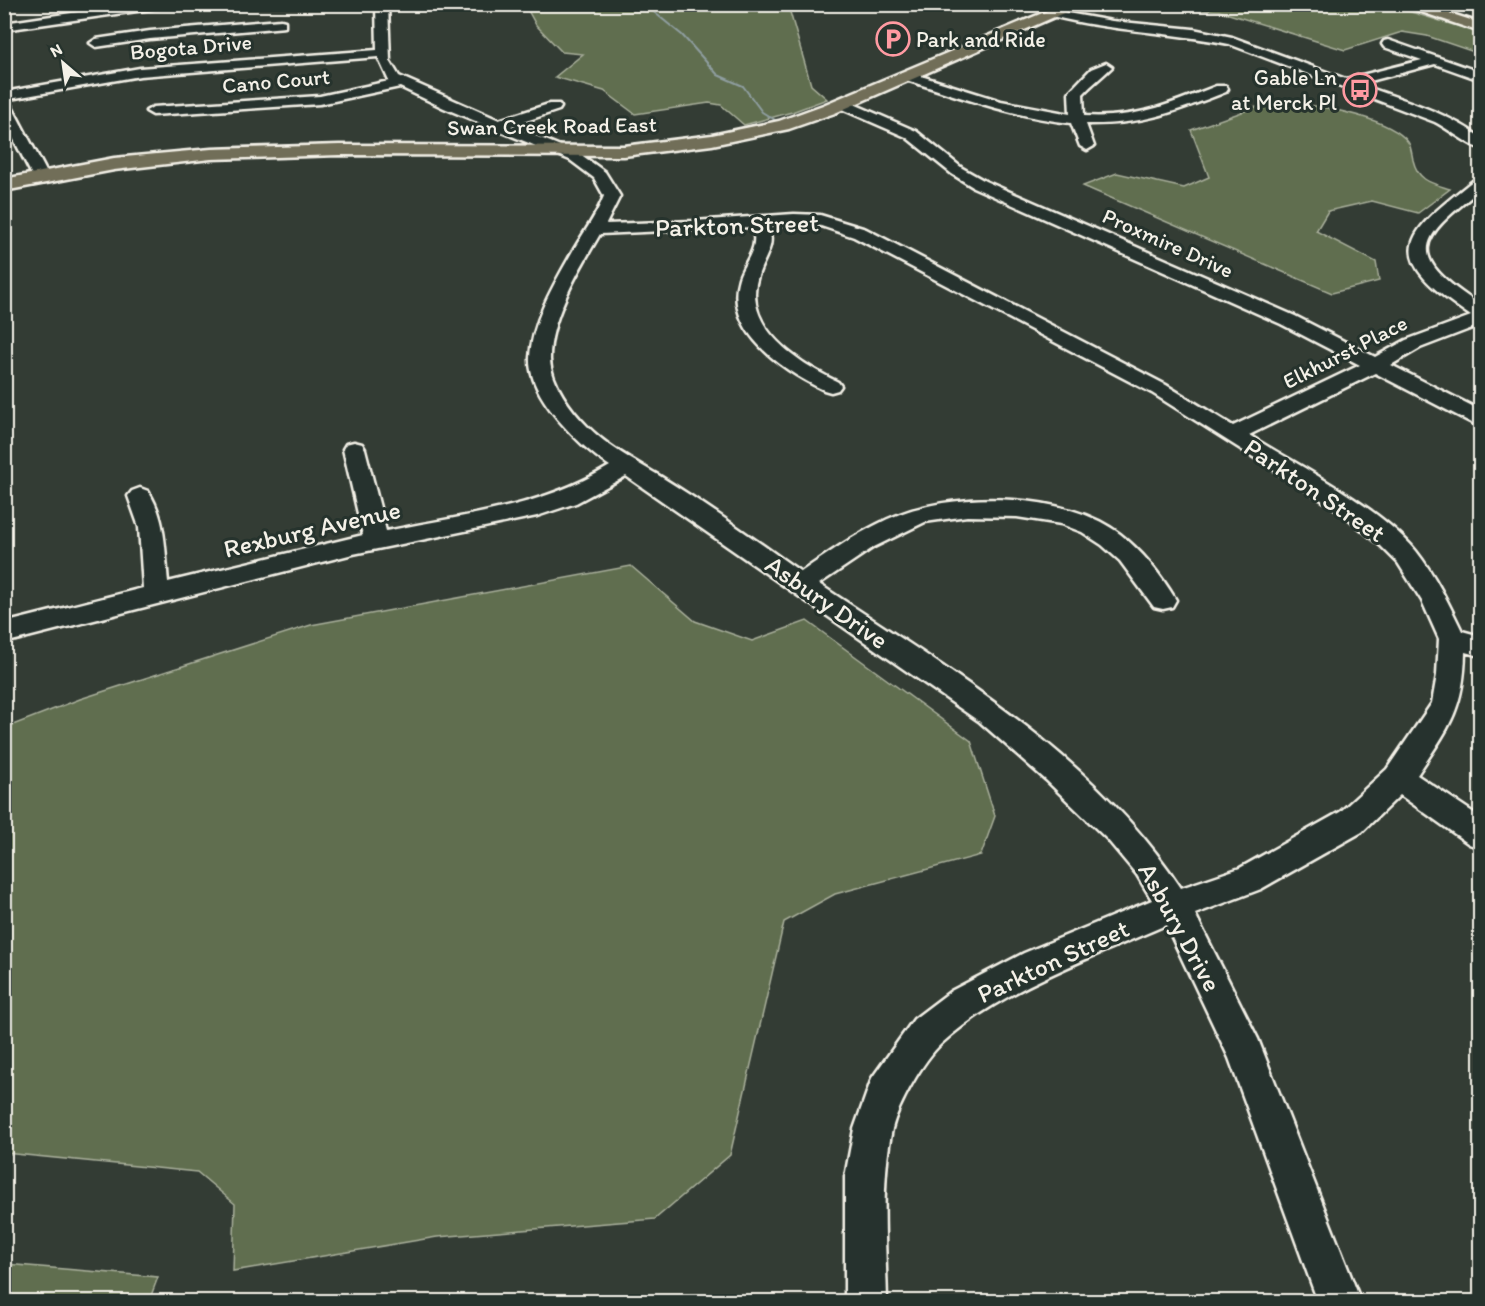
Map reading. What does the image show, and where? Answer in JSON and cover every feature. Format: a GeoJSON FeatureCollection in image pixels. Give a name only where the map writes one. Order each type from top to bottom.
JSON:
{"type":"FeatureCollection","features":[{"type":"Feature","properties":{"kind":"main road","name":"Swan Creek Road East"},"geometry":{"type":"LineString","coordinates":[[4,185],[114,164],[211,154],[328,150],[632,150],[701,142],[783,124],[842,104],[1077,4]]}},
{"type":"Feature","properties":{"kind":"main road"},"geometry":{"type":"LineString","coordinates":[[1405,4],[1480,28]]}},
{"type":"Feature","properties":{"kind":"main road"},"geometry":{"type":"LineString","coordinates":[[1437,4],[1480,18]]}},
{"type":"Feature","properties":{"kind":"main road"},"geometry":{"type":"LineString","coordinates":[[502,150],[516,144],[521,134]]}},
{"type":"Feature","properties":{"kind":"street"},"geometry":{"type":"LineString","coordinates":[[4,27],[165,4]]}},
{"type":"Feature","properties":{"kind":"street"},"geometry":{"type":"LineString","coordinates":[[382,4],[383,53],[388,71],[401,83]]}},
{"type":"Feature","properties":{"kind":"street"},"geometry":{"type":"LineString","coordinates":[[1056,14],[1112,25],[1220,38],[1348,83],[1455,126],[1480,144]]}},
{"type":"Feature","properties":{"kind":"street"},"geometry":{"type":"LineString","coordinates":[[96,43],[150,35],[281,24]]}},
{"type":"Feature","properties":{"kind":"street"},"geometry":{"type":"LineString","coordinates":[[1388,44],[1480,75]]}},
{"type":"Feature","properties":{"kind":"street","name":"Bogota Drive"},"geometry":{"type":"LineString","coordinates":[[4,96],[126,74],[277,56],[383,53]]}},
{"type":"Feature","properties":{"kind":"street"},"geometry":{"type":"LineString","coordinates":[[1348,83],[1437,60]]}},
{"type":"Feature","properties":{"kind":"street"},"geometry":{"type":"LineString","coordinates":[[1087,146],[1077,120],[1076,93],[1095,72],[1106,67]]}},
{"type":"Feature","properties":{"kind":"street"},"geometry":{"type":"LineString","coordinates":[[908,76],[1029,113],[1077,120],[1119,120],[1151,115],[1221,89]]}},
{"type":"Feature","properties":{"kind":"street","name":"Cano Court"},"geometry":{"type":"LineString","coordinates":[[153,111],[313,101],[401,83]]}},
{"type":"Feature","properties":{"kind":"street","name":"Asbury Drive"},"geometry":{"type":"LineString","coordinates":[[401,83],[574,157],[600,176],[607,185],[612,196],[552,311],[544,333],[540,361],[547,384],[565,417],[603,452],[650,480],[990,714],[1118,829],[1148,865],[1174,906],[1245,1052],[1340,1302]]}},
{"type":"Feature","properties":{"kind":"street","name":"Proxmire Drive"},"geometry":{"type":"LineString","coordinates":[[842,104],[903,129],[957,171],[979,184],[1288,320],[1480,418]]}},
{"type":"Feature","properties":{"kind":"street"},"geometry":{"type":"LineString","coordinates":[[4,105],[41,177]]}},
{"type":"Feature","properties":{"kind":"street"},"geometry":{"type":"LineString","coordinates":[[499,125],[554,107]]}},
{"type":"Feature","properties":{"kind":"street"},"geometry":{"type":"LineString","coordinates":[[1480,183],[1431,225],[1419,243],[1418,251],[1428,272],[1480,313]]}},
{"type":"Feature","properties":{"kind":"street","name":"Parkton Street"},"geometry":{"type":"LineString","coordinates":[[594,229],[820,220],[860,233],[1099,357],[1197,411],[1350,508],[1407,557],[1422,577],[1452,639],[1451,675],[1446,703],[1432,731],[1398,778],[1351,822],[1323,840],[1250,879],[1174,906],[1036,965],[964,1003],[927,1032],[885,1091],[873,1129],[865,1178],[866,1302]]}},
{"type":"Feature","properties":{"kind":"street"},"geometry":{"type":"LineString","coordinates":[[758,221],[764,233],[765,245],[747,282],[749,312],[763,336],[780,354],[807,374],[831,386]]}},
{"type":"Feature","properties":{"kind":"street","name":"Elkhurst Place"},"geometry":{"type":"LineString","coordinates":[[1234,434],[1413,344],[1480,319]]}},
{"type":"Feature","properties":{"kind":"street"},"geometry":{"type":"LineString","coordinates":[[354,449],[377,541]]}},
{"type":"Feature","properties":{"kind":"street","name":"Rexburg Avenue"},"geometry":{"type":"LineString","coordinates":[[4,633],[85,610],[377,541],[528,512],[591,489],[626,466]]}},
{"type":"Feature","properties":{"kind":"street"},"geometry":{"type":"LineString","coordinates":[[140,496],[151,527],[156,594]]}},
{"type":"Feature","properties":{"kind":"street"},"geometry":{"type":"LineString","coordinates":[[801,584],[861,544],[909,519],[950,510],[998,508],[1060,515],[1089,526],[1127,552],[1148,576],[1163,600]]}},
{"type":"Feature","properties":{"kind":"street"},"geometry":{"type":"LineString","coordinates":[[1452,639],[1480,646]]}},
{"type":"Feature","properties":{"kind":"street"},"geometry":{"type":"LineString","coordinates":[[1398,778],[1480,834]]}},
{"type":"Feature","properties":{"kind":"green space"},"geometry":{"type":"Polygon","coordinates":[[[525,5],[788,5],[811,85],[827,99],[792,112],[744,125],[721,105],[709,103],[635,114],[604,91],[555,77],[583,54],[562,52],[536,25],[525,5]]]}},
{"type":"Feature","properties":{"kind":"green space"},"geometry":{"type":"Polygon","coordinates":[[[1147,5],[1388,5],[1480,33],[1480,54],[1427,36],[1402,32],[1345,50],[1219,11],[1147,5]]]}},
{"type":"Feature","properties":{"kind":"green space"},"geometry":{"type":"Polygon","coordinates":[[[1300,104],[1358,115],[1388,127],[1408,142],[1415,167],[1422,177],[1431,183],[1450,189],[1418,213],[1372,201],[1328,211],[1316,231],[1376,262],[1379,281],[1332,293],[1083,186],[1117,173],[1184,188],[1209,177],[1191,130],[1259,106],[1300,104]]]}},
{"type":"Feature","properties":{"kind":"green space"},"geometry":{"type":"Polygon","coordinates":[[[631,566],[695,621],[752,641],[807,621],[971,741],[995,816],[981,855],[835,894],[784,922],[730,1155],[655,1219],[437,1237],[233,1271],[235,1204],[197,1172],[5,1153],[5,728],[80,699],[311,625],[631,566]]]}},
{"type":"Feature","properties":{"kind":"green space"},"geometry":{"type":"Polygon","coordinates":[[[5,1264],[158,1277],[149,1301],[5,1301],[5,1264]]]}},
{"type":"Feature","properties":{"kind":"waterway"},"geometry":{"type":"LineString","coordinates":[[644,4],[682,35],[718,75],[743,86],[762,112],[775,120]]}},
{"type":"Feature","properties":{"kind":"place","name":"Park and Ride"},"geometry":{"type":"Point","coordinates":[893,39]}},
{"type":"Feature","properties":{"kind":"place","name":"Gable Ln at Merck Pl"},"geometry":{"type":"Point","coordinates":[1360,90]}}]}
